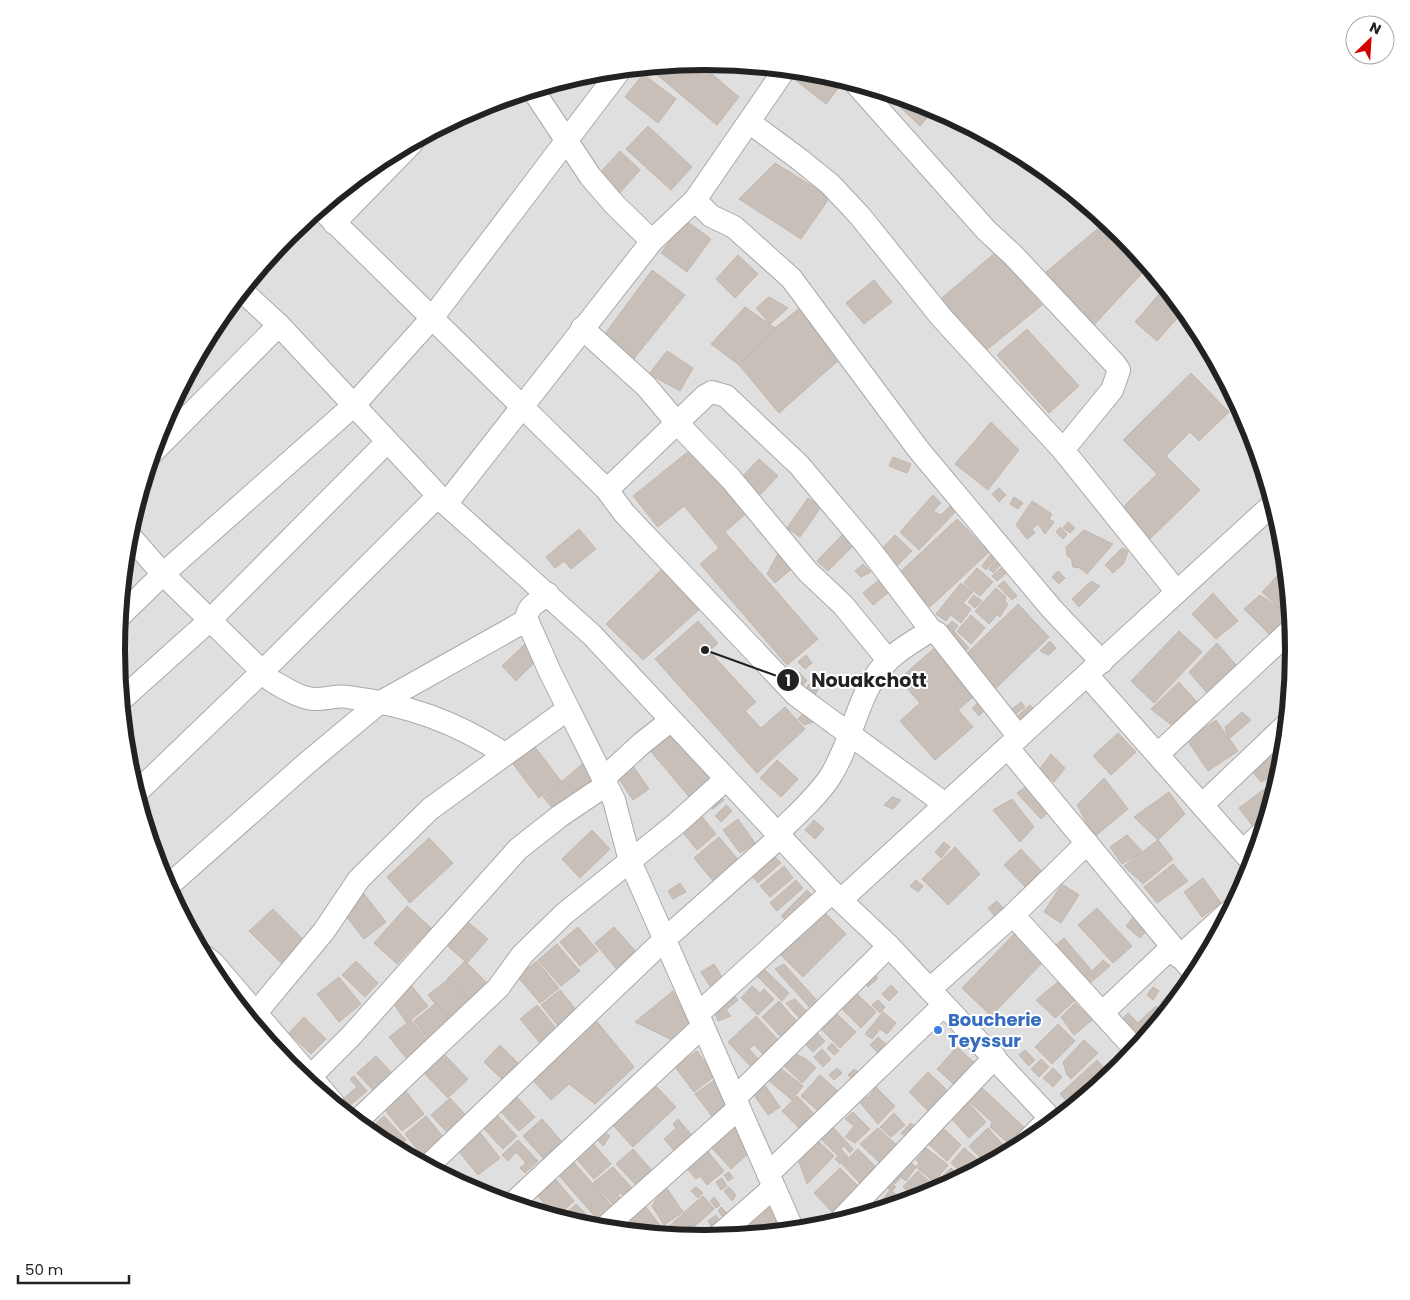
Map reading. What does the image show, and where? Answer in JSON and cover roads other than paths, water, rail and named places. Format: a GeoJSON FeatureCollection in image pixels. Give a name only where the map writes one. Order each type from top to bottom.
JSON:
{"type":"FeatureCollection","features":[{"type":"Feature","properties":{"kind":"street"},"geometry":{"type":"LineString","coordinates":[[142,787],[442,500],[523,406],[582,328],[652,241],[695,200],[781,75]]}},
{"type":"Feature","properties":{"kind":"street"},"geometry":{"type":"LineString","coordinates":[[126,611],[163,574],[353,406],[432,318],[614,77]]}},
{"type":"Feature","properties":{"kind":"street"},"geometry":{"type":"LineString","coordinates":[[864,93],[980,224],[1064,308],[1119,370],[1112,390],[1063,450]]}},
{"type":"Feature","properties":{"kind":"street"},"geometry":{"type":"LineString","coordinates":[[537,96],[590,176],[608,198],[652,241]]}},
{"type":"Feature","properties":{"kind":"street"},"geometry":{"type":"LineString","coordinates":[[749,122],[799,159],[836,191],[860,216],[942,318],[1063,450],[1177,592]]}},
{"type":"Feature","properties":{"kind":"street"},"geometry":{"type":"LineString","coordinates":[[378,171],[327,216],[607,490],[624,513],[796,695],[850,732],[946,804]]}},
{"type":"Feature","properties":{"kind":"street"},"geometry":{"type":"LineString","coordinates":[[695,200],[711,216],[734,227],[791,278],[918,449],[1051,608],[1158,754],[1247,856]]}},
{"type":"Feature","properties":{"kind":"street"},"geometry":{"type":"LineString","coordinates":[[247,295],[279,325],[442,500],[592,635],[670,721],[995,1057],[1049,1117]]}},
{"type":"Feature","properties":{"kind":"street"},"geometry":{"type":"LineString","coordinates":[[164,442],[279,325]]}},
{"type":"Feature","properties":{"kind":"street"},"geometry":{"type":"LineString","coordinates":[[582,328],[646,386],[676,423],[731,479],[808,572],[842,605],[888,660]]}},
{"type":"Feature","properties":{"kind":"street"},"geometry":{"type":"LineString","coordinates":[[607,490],[676,423],[712,392],[726,396],[799,465],[868,547],[931,630],[937,633],[1087,844],[1190,968]]}},
{"type":"Feature","properties":{"kind":"street"},"geometry":{"type":"LineString","coordinates":[[127,695],[210,620],[387,442]]}},
{"type":"Feature","properties":{"kind":"street"},"geometry":{"type":"LineString","coordinates":[[518,1199],[701,1020],[837,895],[946,804],[1014,743],[1267,509]]}},
{"type":"Feature","properties":{"kind":"street"},"geometry":{"type":"LineString","coordinates":[[135,542],[163,574],[272,680],[291,691],[315,700],[346,696],[422,712],[473,733],[505,754]]}},
{"type":"Feature","properties":{"kind":"street"},"geometry":{"type":"LineString","coordinates":[[548,594],[529,609],[526,614],[527,620],[568,709],[614,800],[630,861],[790,1224]]}},
{"type":"Feature","properties":{"kind":"street"},"geometry":{"type":"LineString","coordinates":[[173,881],[307,763],[379,703],[527,620]]}},
{"type":"Feature","properties":{"kind":"street"},"geometry":{"type":"LineString","coordinates":[[433,1162],[665,939],[779,834],[814,798],[831,776],[864,698],[880,668],[888,660],[931,630]]}},
{"type":"Feature","properties":{"kind":"street"},"geometry":{"type":"LineString","coordinates":[[1158,754],[1285,636]]}},
{"type":"Feature","properties":{"kind":"street"},"geometry":{"type":"LineString","coordinates":[[255,1015],[324,930],[359,879],[430,809],[568,709]]}},
{"type":"Feature","properties":{"kind":"street"},"geometry":{"type":"LineString","coordinates":[[312,1075],[351,1036],[518,849],[605,782],[641,744],[670,721]]}},
{"type":"Feature","properties":{"kind":"street"},"geometry":{"type":"LineString","coordinates":[[1202,805],[1279,732]]}},
{"type":"Feature","properties":{"kind":"street"},"geometry":{"type":"LineString","coordinates":[[362,1117],[498,988],[522,955],[543,935],[726,779]]}},
{"type":"Feature","properties":{"kind":"street"},"geometry":{"type":"LineString","coordinates":[[724,1229],[1013,915],[1087,844]]}},
{"type":"Feature","properties":{"kind":"street"},"geometry":{"type":"LineString","coordinates":[[1013,915],[1130,1044]]}},
{"type":"Feature","properties":{"kind":"street"},"geometry":{"type":"LineString","coordinates":[[1102,1013],[1175,952],[1218,920]]}},
{"type":"Feature","properties":{"kind":"street"},"geometry":{"type":"LineString","coordinates":[[610,1222],[737,1103],[888,946]]}},
{"type":"Feature","properties":{"kind":"street"},"geometry":{"type":"LineString","coordinates":[[849,1211],[995,1057]]}},
{"type":"Feature","properties":{"kind":"place","name":"Nouakchott"},"geometry":{"type":"Point","coordinates":[705,650]}},
{"type":"Feature","properties":{"kind":"place","name":"Boucherie Teyssur"},"geometry":{"type":"Point","coordinates":[938,1030]}}]}
